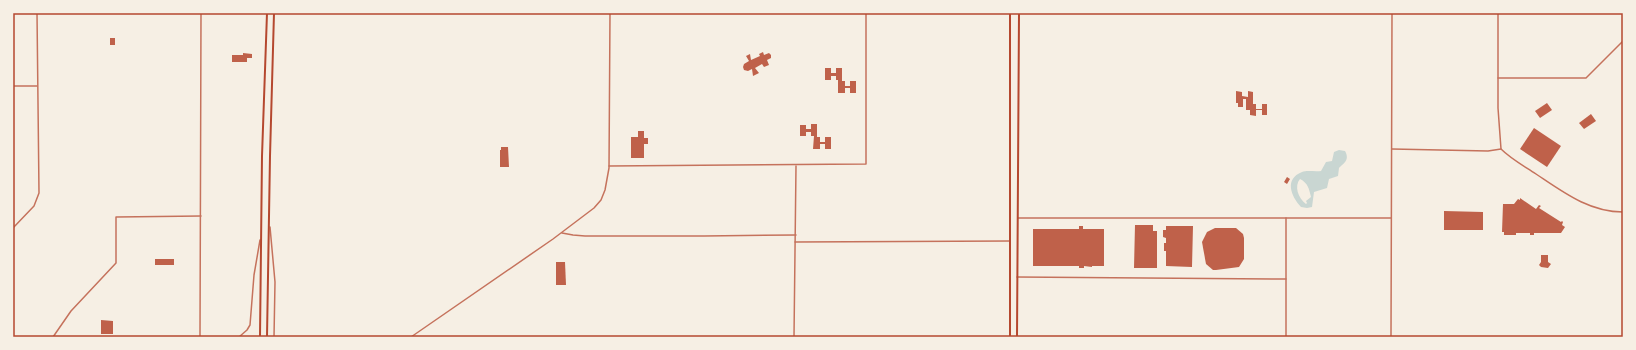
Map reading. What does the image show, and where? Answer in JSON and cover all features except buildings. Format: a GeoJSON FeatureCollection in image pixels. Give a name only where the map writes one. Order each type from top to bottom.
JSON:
{"type":"FeatureCollection","features":[{"type":"Feature","properties":{"kind":"main road"},"geometry":{"type":"LineString","coordinates":[[260,337],[267,13]]}},
{"type":"Feature","properties":{"kind":"main road"},"geometry":{"type":"LineString","coordinates":[[267,337],[274,13]]}},
{"type":"Feature","properties":{"kind":"main road"},"geometry":{"type":"LineString","coordinates":[[1010,13],[1010,337]]}},
{"type":"Feature","properties":{"kind":"main road"},"geometry":{"type":"LineString","coordinates":[[1017,337],[1019,13]]}},
{"type":"Feature","properties":{"kind":"street"},"geometry":{"type":"LineString","coordinates":[[13,228],[34,206],[39,192],[37,13]]}},
{"type":"Feature","properties":{"kind":"street"},"geometry":{"type":"LineString","coordinates":[[200,337],[201,13]]}},
{"type":"Feature","properties":{"kind":"street"},"geometry":{"type":"LineString","coordinates":[[411,337],[562,233],[594,208],[601,200],[605,190],[609,166],[610,13]]}},
{"type":"Feature","properties":{"kind":"street"},"geometry":{"type":"LineString","coordinates":[[609,166],[796,166],[866,164],[866,13]]}},
{"type":"Feature","properties":{"kind":"street"},"geometry":{"type":"LineString","coordinates":[[1391,337],[1392,13]]}},
{"type":"Feature","properties":{"kind":"street"},"geometry":{"type":"LineString","coordinates":[[1498,13],[1498,78],[1501,149]]}},
{"type":"Feature","properties":{"kind":"street"},"geometry":{"type":"LineString","coordinates":[[1498,78],[1586,78],[1623,41]]}},
{"type":"Feature","properties":{"kind":"street"},"geometry":{"type":"LineString","coordinates":[[13,86],[37,86]]}},
{"type":"Feature","properties":{"kind":"street"},"geometry":{"type":"LineString","coordinates":[[1392,149],[1501,149],[1560,190],[1585,204],[1605,211],[1623,212]]}},
{"type":"Feature","properties":{"kind":"street"},"geometry":{"type":"LineString","coordinates":[[794,337],[796,166]]}},
{"type":"Feature","properties":{"kind":"street"},"geometry":{"type":"LineString","coordinates":[[53,337],[71,311],[116,263],[116,217],[201,216]]}},
{"type":"Feature","properties":{"kind":"street"},"geometry":{"type":"LineString","coordinates":[[1018,218],[1391,218]]}},
{"type":"Feature","properties":{"kind":"street"},"geometry":{"type":"LineString","coordinates":[[1286,218],[1286,337]]}},
{"type":"Feature","properties":{"kind":"street"},"geometry":{"type":"LineString","coordinates":[[269,220],[275,282],[274,337]]}},
{"type":"Feature","properties":{"kind":"street"},"geometry":{"type":"LineString","coordinates":[[562,233],[585,236],[796,234]]}},
{"type":"Feature","properties":{"kind":"street"},"geometry":{"type":"LineString","coordinates":[[239,337],[250,325],[254,275],[261,238]]}},
{"type":"Feature","properties":{"kind":"street"},"geometry":{"type":"LineString","coordinates":[[796,242],[1010,242]]}},
{"type":"Feature","properties":{"kind":"street"},"geometry":{"type":"LineString","coordinates":[[1017,277],[1286,279]]}},
{"type":"Feature","properties":{"kind":"shaded area"},"geometry":{"type":"Polygon","coordinates":[[[1339,150],[1345,151],[1347,157],[1346,161],[1339,168],[1338,176],[1329,179],[1327,188],[1314,192],[1312,207],[1301,207],[1297,203],[1292,193],[1291,183],[1293,179],[1296,175],[1304,171],[1321,171],[1326,162],[1332,161],[1334,152],[1339,150]],[[1300,179],[1297,188],[1301,199],[1306,204],[1306,201],[1311,197],[1308,186],[1300,179]]]}}]}
